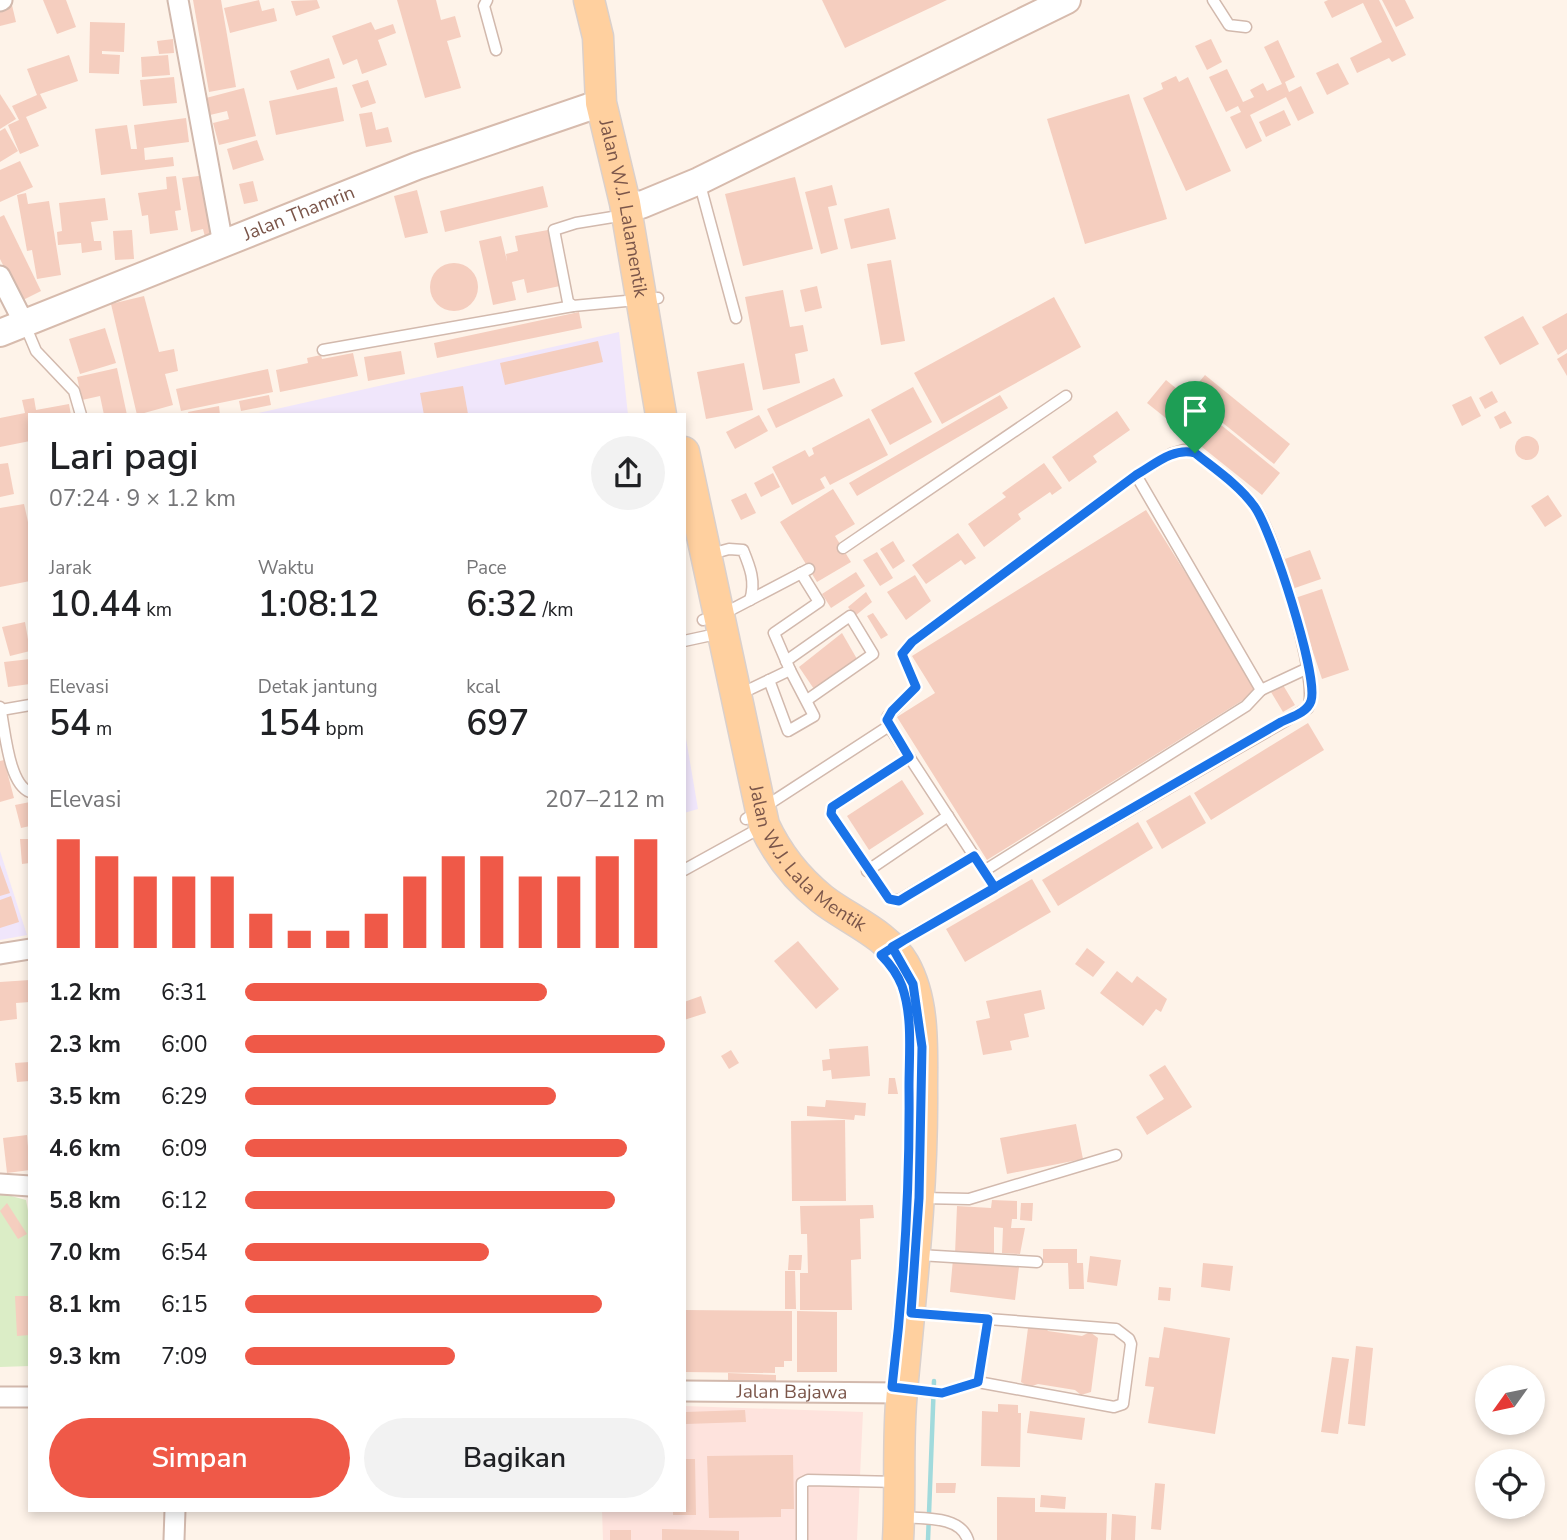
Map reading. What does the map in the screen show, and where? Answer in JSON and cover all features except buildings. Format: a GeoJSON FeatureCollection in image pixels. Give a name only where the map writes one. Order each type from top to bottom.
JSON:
{"type":"FeatureCollection","features":[{"type":"Feature","properties":{"kind":"main road","name":"Jalan W.J. Lalamentik"},"geometry":{"type":"LineString","coordinates":[[589,0],[611,101]]}},
{"type":"Feature","properties":{"kind":"main road"},"geometry":{"type":"LineString","coordinates":[[603,0],[611,101],[649,298],[678,413]]}},
{"type":"Feature","properties":{"kind":"main road"},"geometry":{"type":"LineString","coordinates":[[631,208],[699,180],[1067,0]]}},
{"type":"Feature","properties":{"kind":"main road","name":"Jalan Thamrin"},"geometry":{"type":"LineString","coordinates":[[12,328],[416,166],[611,101]]}},
{"type":"Feature","properties":{"kind":"main road","name":"Jalan W.J. Lalamentik"},"geometry":{"type":"LineString","coordinates":[[649,298],[661,413]]}},
{"type":"Feature","properties":{"kind":"main road","name":"Jalan W.J. Lala Mentik"},"geometry":{"type":"LineString","coordinates":[[686,465],[707,556],[707,629],[736,696],[756,822],[793,872],[887,951]]}},
{"type":"Feature","properties":{"kind":"main road"},"geometry":{"type":"LineString","coordinates":[[686,542],[756,822]]}},
{"type":"Feature","properties":{"kind":"main road"},"geometry":{"type":"LineString","coordinates":[[887,951],[902,986],[909,1024],[914,1197],[896,1482],[898,1526]]}},
{"type":"Feature","properties":{"kind":"street"},"geometry":{"type":"LineString","coordinates":[[178,0],[223,244]]}},
{"type":"Feature","properties":{"kind":"street"},"geometry":{"type":"LineString","coordinates":[[0,276],[12,328]]}},
{"type":"Feature","properties":{"kind":"street"},"geometry":{"type":"LineString","coordinates":[[0,954],[28,949]]}},
{"type":"Feature","properties":{"kind":"street"},"geometry":{"type":"LineString","coordinates":[[0,1184],[28,1186]]}},
{"type":"Feature","properties":{"kind":"street","name":"Jalan Bajawa"},"geometry":{"type":"LineString","coordinates":[[686,1391],[902,1391]]}},
{"type":"Feature","properties":{"kind":"street"},"geometry":{"type":"LineString","coordinates":[[0,1397],[28,1397]]}},
{"type":"Feature","properties":{"kind":"street"},"geometry":{"type":"LineString","coordinates":[[163,1512],[164,1540]]}},
{"type":"Feature","properties":{"kind":"street"},"geometry":{"type":"LineString","coordinates":[[174,1540],[175,1512]]}},
{"type":"Feature","properties":{"kind":"lane"},"geometry":{"type":"LineString","coordinates":[[487,0],[484,6],[496,50]]}},
{"type":"Feature","properties":{"kind":"lane"},"geometry":{"type":"LineString","coordinates":[[1213,0],[1229,25],[1246,27]]}},
{"type":"Feature","properties":{"kind":"lane"},"geometry":{"type":"LineString","coordinates":[[699,180],[736,318]]}},
{"type":"Feature","properties":{"kind":"lane"},"geometry":{"type":"LineString","coordinates":[[573,306],[568,302],[564,291],[554,230],[631,208]]}},
{"type":"Feature","properties":{"kind":"lane"},"geometry":{"type":"LineString","coordinates":[[323,350],[573,306],[649,298]]}},
{"type":"Feature","properties":{"kind":"lane"},"geometry":{"type":"LineString","coordinates":[[12,328],[74,391],[80,413]]}},
{"type":"Feature","properties":{"kind":"lane"},"geometry":{"type":"LineString","coordinates":[[843,548],[1066,396]]}},
{"type":"Feature","properties":{"kind":"lane"},"geometry":{"type":"LineString","coordinates":[[887,951],[1308,708],[1312,698],[1303,641],[1256,509],[1245,495],[1195,453],[1184,450],[1171,454],[1136,475],[912,642],[902,654],[916,687],[888,716],[890,726],[995,888]]}},
{"type":"Feature","properties":{"kind":"lane"},"geometry":{"type":"LineString","coordinates":[[1136,475],[1261,690]]}},
{"type":"Feature","properties":{"kind":"lane"},"geometry":{"type":"LineString","coordinates":[[707,556],[729,548],[743,550],[752,572],[750,600]]}},
{"type":"Feature","properties":{"kind":"lane"},"geometry":{"type":"LineString","coordinates":[[707,629],[750,600],[805,571],[818,602],[774,633],[814,716],[788,731],[769,680]]}},
{"type":"Feature","properties":{"kind":"lane"},"geometry":{"type":"LineString","coordinates":[[736,696],[769,680],[850,616],[873,654],[807,700]]}},
{"type":"Feature","properties":{"kind":"lane"},"geometry":{"type":"LineString","coordinates":[[984,871],[1246,706],[1261,690],[1308,668]]}},
{"type":"Feature","properties":{"kind":"lane"},"geometry":{"type":"LineString","coordinates":[[28,705],[0,708],[13,772],[18,783],[28,790]]}},
{"type":"Feature","properties":{"kind":"lane"},"geometry":{"type":"LineString","coordinates":[[686,869],[890,726]]}},
{"type":"Feature","properties":{"kind":"lane"},"geometry":{"type":"LineString","coordinates":[[909,757],[832,807],[831,814],[867,871],[889,899],[899,901],[974,856]]}},
{"type":"Feature","properties":{"kind":"lane"},"geometry":{"type":"LineString","coordinates":[[867,871],[948,816]]}},
{"type":"Feature","properties":{"kind":"lane"},"geometry":{"type":"LineString","coordinates":[[914,1197],[969,1199],[1116,1155]]}},
{"type":"Feature","properties":{"kind":"lane"},"geometry":{"type":"LineString","coordinates":[[909,1255],[1037,1262]]}},
{"type":"Feature","properties":{"kind":"lane"},"geometry":{"type":"LineString","coordinates":[[902,1391],[942,1393],[978,1382],[1114,1407],[1124,1404],[1131,1344],[1125,1334],[1116,1328],[906,1313]]}},
{"type":"Feature","properties":{"kind":"lane"},"geometry":{"type":"LineString","coordinates":[[978,1382],[988,1319]]}},
{"type":"Feature","properties":{"kind":"lane"},"geometry":{"type":"LineString","coordinates":[[802,1540],[802,1483],[808,1480],[896,1482]]}},
{"type":"Feature","properties":{"kind":"lane"},"geometry":{"type":"LineString","coordinates":[[898,1526],[938,1520],[953,1523],[965,1530],[968,1540]]}},
{"type":"Feature","properties":{"kind":"shaded area"},"geometry":{"type":"Polygon","coordinates":[[[619,332],[628,413],[258,413],[619,332]]]}},
{"type":"Feature","properties":{"kind":"shaded area"},"geometry":{"type":"Polygon","coordinates":[[[686,739],[698,809],[686,812],[686,739]]]}},
{"type":"Feature","properties":{"kind":"shaded area"},"geometry":{"type":"Polygon","coordinates":[[[0,851],[27,935],[0,940],[0,851]]]}},
{"type":"Feature","properties":{"kind":"shaded area"},"geometry":{"type":"Polygon","coordinates":[[[686,1406],[863,1412],[857,1540],[603,1540],[602,1512],[686,1512],[686,1406]]]}},
{"type":"Feature","properties":{"kind":"green space"},"geometry":{"type":"Polygon","coordinates":[[[0,1193],[26,1200],[28,1210],[28,1366],[0,1367],[0,1193]]]}},
{"type":"Feature","properties":{"kind":"waterway"},"geometry":{"type":"LineString","coordinates":[[928,1540],[934,1381]]}},
{"type":"Feature","properties":{"kind":"route"},"geometry":{"type":"LineString","coordinates":[[1195,453],[1184,450],[1171,454],[1136,475],[912,642],[902,654],[916,687],[910,696],[892,711],[887,720],[909,757],[832,807],[831,814],[867,871],[889,899],[899,901],[974,856],[995,888],[892,947],[913,984],[922,1047],[919,1198],[911,1313],[988,1319],[978,1382],[942,1393],[892,1387],[901,1313],[908,1197],[909,1024],[902,986],[894,969],[881,955],[892,947],[906,939],[995,888],[1281,722],[1299,714],[1308,708],[1312,698],[1303,641],[1256,509],[1245,495],[1195,453]]}}]}
